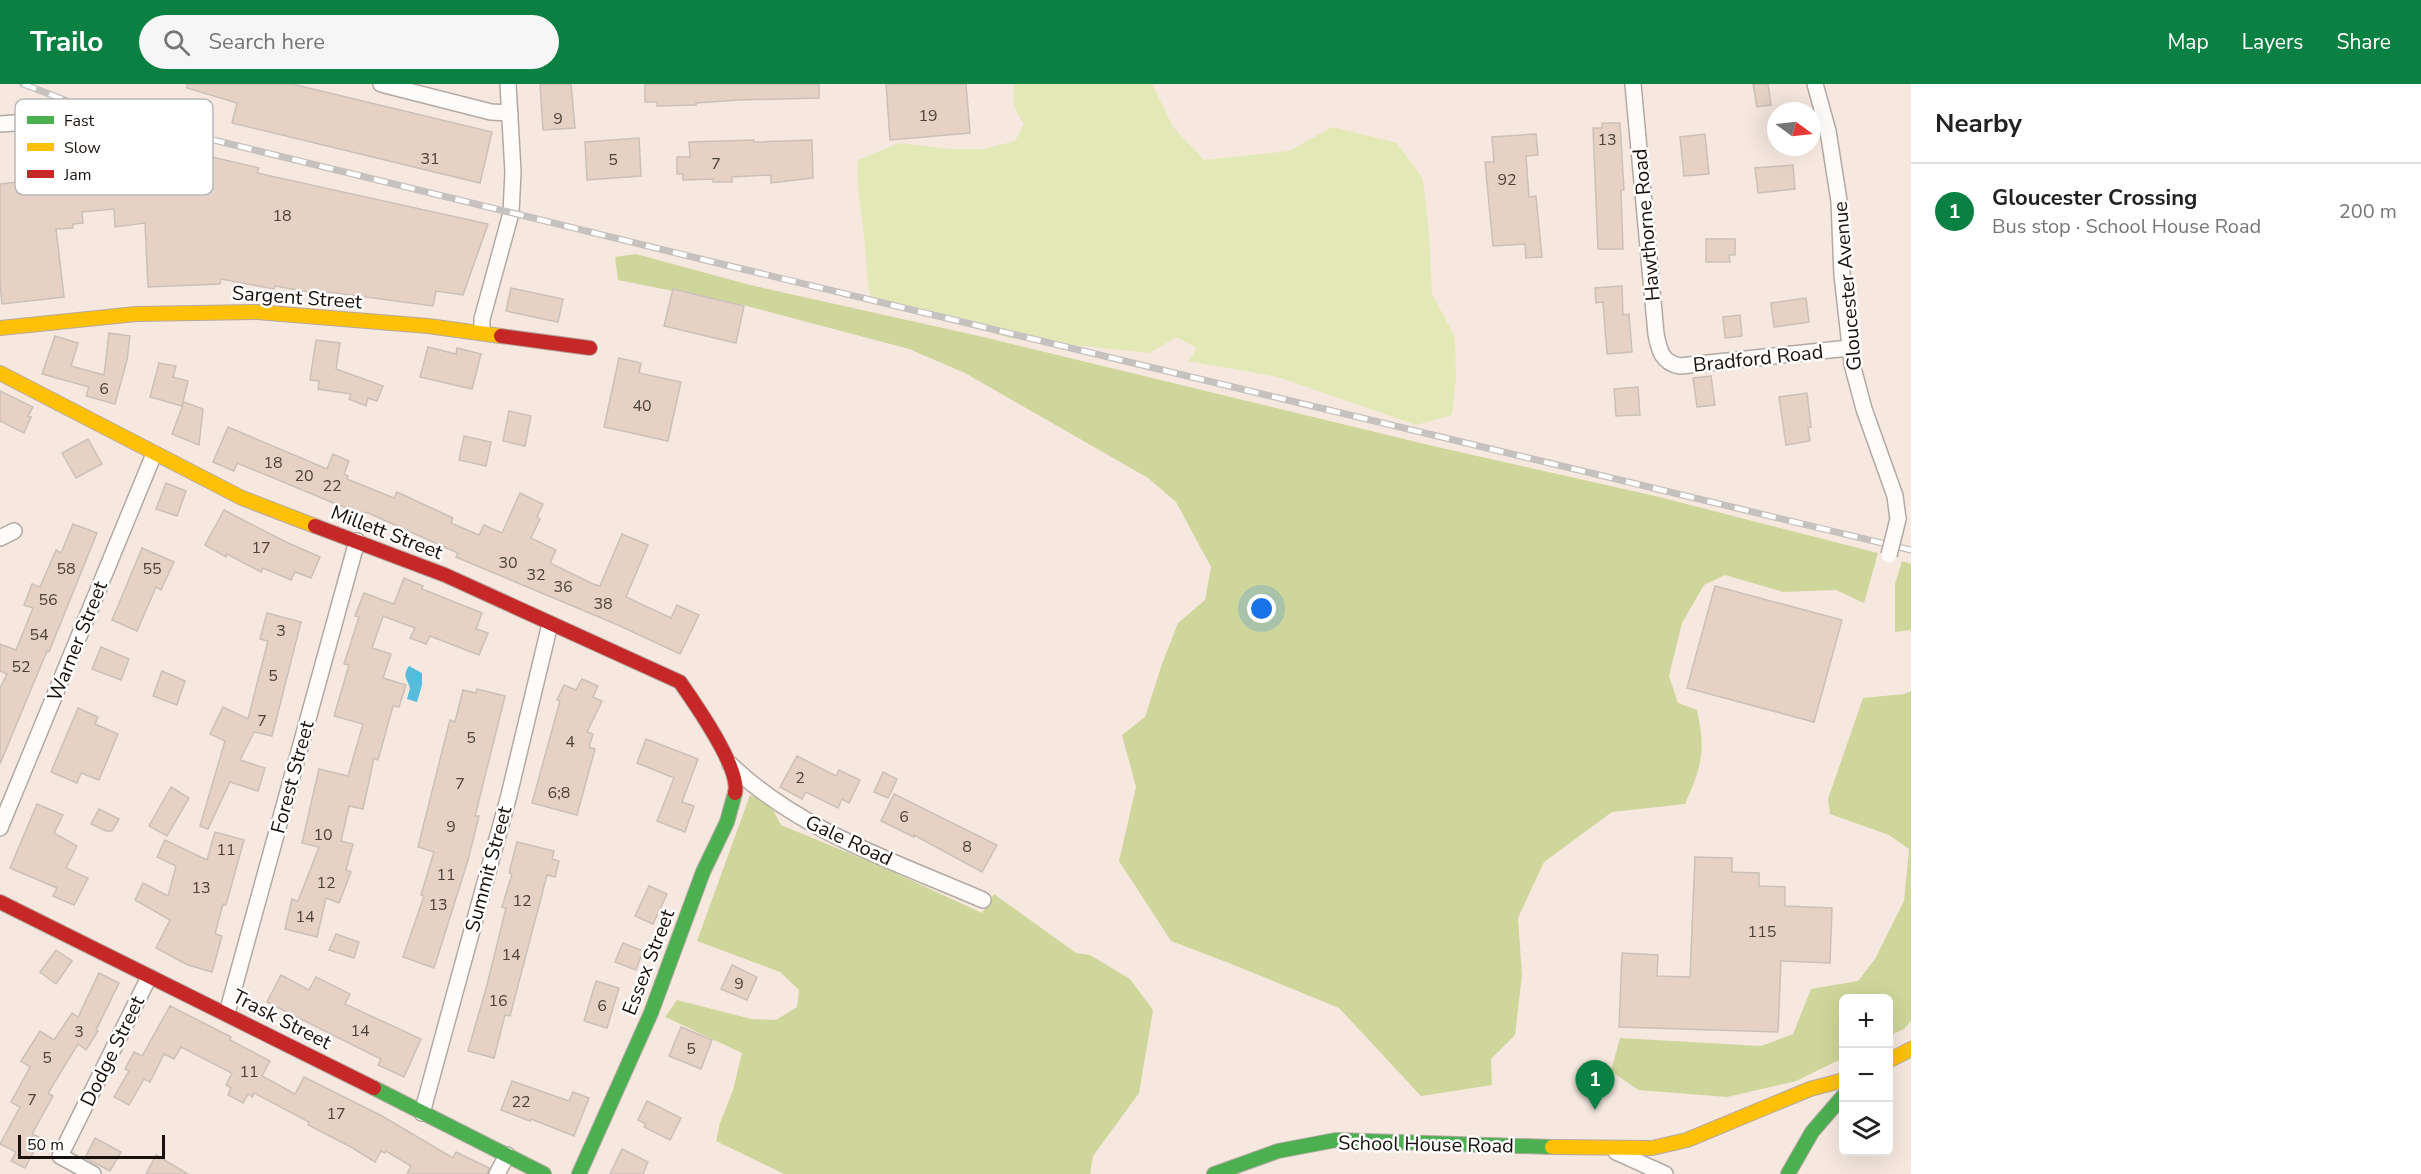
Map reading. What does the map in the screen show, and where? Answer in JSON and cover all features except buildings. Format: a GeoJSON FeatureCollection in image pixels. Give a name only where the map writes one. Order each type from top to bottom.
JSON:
{"type":"FeatureCollection","features":[{"type":"Feature","properties":{"kind":"main road","name":"Sargent Street"},"geometry":{"type":"LineString","coordinates":[[0,328],[136,314],[245,312],[482,332],[590,348]]}},
{"type":"Feature","properties":{"kind":"main road","name":"Millett Street"},"geometry":{"type":"LineString","coordinates":[[0,373],[242,498],[445,575],[680,682],[700,710],[728,762]]}},
{"type":"Feature","properties":{"kind":"main road","name":"Essex Street"},"geometry":{"type":"LineString","coordinates":[[579,1174],[651,1013],[703,872],[727,822],[736,787],[728,762]]}},
{"type":"Feature","properties":{"kind":"main road","name":"Trask Street"},"geometry":{"type":"LineString","coordinates":[[0,902],[149,977],[227,1013],[544,1174]]}},
{"type":"Feature","properties":{"kind":"main road"},"geometry":{"type":"LineString","coordinates":[[1893,1058],[1908,1049]]}},
{"type":"Feature","properties":{"kind":"main road","name":"School House Road"},"geometry":{"type":"LineString","coordinates":[[1214,1174],[1278,1151],[1336,1140],[1608,1149],[1652,1148],[1687,1140],[1810,1089],[1839,1081]]}},
{"type":"Feature","properties":{"kind":"main road"},"geometry":{"type":"LineString","coordinates":[[1788,1174],[1802,1145],[1828,1110],[1839,1100]]}},
{"type":"Feature","properties":{"kind":"street"},"geometry":{"type":"LineString","coordinates":[[381,84],[491,112],[510,113]]}},
{"type":"Feature","properties":{"kind":"street"},"geometry":{"type":"LineString","coordinates":[[482,332],[482,319],[511,213],[513,172],[508,84]]}},
{"type":"Feature","properties":{"kind":"street","name":"Hawthorne Road"},"geometry":{"type":"LineString","coordinates":[[1633,84],[1656,334],[1662,356],[1668,362]]}},
{"type":"Feature","properties":{"kind":"street","name":"Gloucester Avenue"},"geometry":{"type":"LineString","coordinates":[[1815,84],[1828,131],[1839,201],[1849,348],[1864,409],[1895,495],[1899,519],[1889,555]]}},
{"type":"Feature","properties":{"kind":"street"},"geometry":{"type":"LineString","coordinates":[[0,124],[15,123]]}},
{"type":"Feature","properties":{"kind":"street","name":"Bradford Road"},"geometry":{"type":"LineString","coordinates":[[1668,362],[1680,366],[1849,348]]}},
{"type":"Feature","properties":{"kind":"street","name":"Warner Street"},"geometry":{"type":"LineString","coordinates":[[0,828],[154,454]]}},
{"type":"Feature","properties":{"kind":"street","name":"Forest Street"},"geometry":{"type":"LineString","coordinates":[[227,1013],[357,541]]}},
{"type":"Feature","properties":{"kind":"street","name":"Summit Street"},"geometry":{"type":"LineString","coordinates":[[422,1113],[509,795],[550,624]]}},
{"type":"Feature","properties":{"kind":"street","name":"Gale Road"},"geometry":{"type":"LineString","coordinates":[[728,762],[750,783],[804,820],[982,900]]}},
{"type":"Feature","properties":{"kind":"street","name":"Dodge Street"},"geometry":{"type":"LineString","coordinates":[[93,1174],[60,1156],[149,977]]}},
{"type":"Feature","properties":{"kind":"street","name":"School House Road"},"geometry":{"type":"LineString","coordinates":[[1608,1149],[1665,1174]]}},
{"type":"Feature","properties":{"kind":"street"},"geometry":{"type":"LineString","coordinates":[[497,1174],[507,1155]]}},
{"type":"Feature","properties":{"kind":"green space"},"geometry":{"type":"Polygon","coordinates":[[[1015,84],[1152,84],[1173,127],[1204,160],[1289,151],[1332,127],[1397,143],[1423,179],[1432,294],[1455,337],[1456,379],[1452,415],[1416,425],[1278,377],[1188,361],[1197,348],[1176,337],[1150,353],[1008,338],[938,315],[873,304],[867,279],[858,189],[858,160],[899,143],[951,149],[984,149],[1015,141],[1024,124],[1014,105],[1015,84]]]}},
{"type":"Feature","properties":{"kind":"green space"},"geometry":{"type":"Polygon","coordinates":[[[636,254],[750,285],[979,336],[1433,446],[1655,496],[1878,553],[1864,603],[1836,590],[1783,592],[1725,575],[1704,585],[1682,623],[1669,676],[1678,703],[1697,710],[1700,724],[1701,758],[1685,804],[1612,812],[1544,862],[1518,918],[1522,975],[1515,1035],[1491,1059],[1492,1085],[1421,1096],[1339,1008],[1171,941],[1119,861],[1136,787],[1122,735],[1145,717],[1178,623],[1205,600],[1211,567],[1176,502],[1148,478],[965,373],[909,349],[743,305],[618,280],[615,257],[636,254]]]}},
{"type":"Feature","properties":{"kind":"green space"},"geometry":{"type":"Polygon","coordinates":[[[1902,561],[1911,564],[1911,630],[1895,632],[1895,584],[1902,561]]]}},
{"type":"Feature","properties":{"kind":"green space"},"geometry":{"type":"Polygon","coordinates":[[[1911,691],[1911,1021],[1904,1029],[1893,1034],[1893,994],[1839,994],[1839,1060],[1796,1081],[1727,1097],[1638,1090],[1611,1071],[1620,1038],[1761,1046],[1793,1034],[1811,989],[1858,981],[1875,959],[1904,901],[1909,849],[1889,835],[1830,814],[1828,799],[1863,698],[1904,694],[1911,691]]]}},
{"type":"Feature","properties":{"kind":"green space"},"geometry":{"type":"Polygon","coordinates":[[[750,795],[770,804],[781,825],[878,865],[982,913],[994,894],[1076,953],[1090,955],[1130,979],[1153,1010],[1139,1093],[1093,1156],[1090,1174],[784,1174],[716,1141],[720,1123],[733,1090],[742,1053],[665,1017],[677,1000],[751,1019],[776,1020],[797,1007],[799,990],[780,972],[697,941],[750,795]]]}},
{"type":"Feature","properties":{"kind":"water"},"geometry":{"type":"Polygon","coordinates":[[[409,666],[422,673],[422,685],[417,702],[407,699],[410,688],[405,675],[409,666]]]}},
{"type":"Feature","properties":{"kind":"railway"},"geometry":{"type":"LineString","coordinates":[[23,84],[62,99]]}},
{"type":"Feature","properties":{"kind":"railway"},"geometry":{"type":"LineString","coordinates":[[213,140],[1911,550]]}},
{"type":"Feature","properties":{"kind":"traffic: fast"},"geometry":{"type":"LineString","coordinates":[[579,1174],[651,1013],[703,872],[727,822],[735,793]]}},
{"type":"Feature","properties":{"kind":"traffic: fast"},"geometry":{"type":"LineString","coordinates":[[374,1088],[544,1174]]}},
{"type":"Feature","properties":{"kind":"traffic: fast"},"geometry":{"type":"LineString","coordinates":[[1788,1174],[1812,1132],[1839,1101]]}},
{"type":"Feature","properties":{"kind":"traffic: fast"},"geometry":{"type":"LineString","coordinates":[[1214,1174],[1278,1151],[1336,1140],[1552,1147]]}},
{"type":"Feature","properties":{"kind":"traffic: slow"},"geometry":{"type":"LineString","coordinates":[[0,328],[136,314],[257,312],[428,326],[501,336]]}},
{"type":"Feature","properties":{"kind":"traffic: slow"},"geometry":{"type":"LineString","coordinates":[[0,373],[242,498],[315,526]]}},
{"type":"Feature","properties":{"kind":"traffic: slow"},"geometry":{"type":"LineString","coordinates":[[1893,1058],[1911,1049]]}},
{"type":"Feature","properties":{"kind":"traffic: slow"},"geometry":{"type":"LineString","coordinates":[[1552,1147],[1652,1148],[1687,1140],[1810,1089],[1839,1081]]}},
{"type":"Feature","properties":{"kind":"traffic: jam"},"geometry":{"type":"LineString","coordinates":[[501,336],[590,348]]}},
{"type":"Feature","properties":{"kind":"traffic: jam"},"geometry":{"type":"LineString","coordinates":[[315,526],[445,575],[680,682],[724,753],[735,782],[735,793]]}},
{"type":"Feature","properties":{"kind":"traffic: jam"},"geometry":{"type":"LineString","coordinates":[[0,902],[374,1088]]}},
{"type":"Feature","properties":{"kind":"place","name":"Gloucester Crossing"},"geometry":{"type":"Point","coordinates":[1595,1110]}}]}
